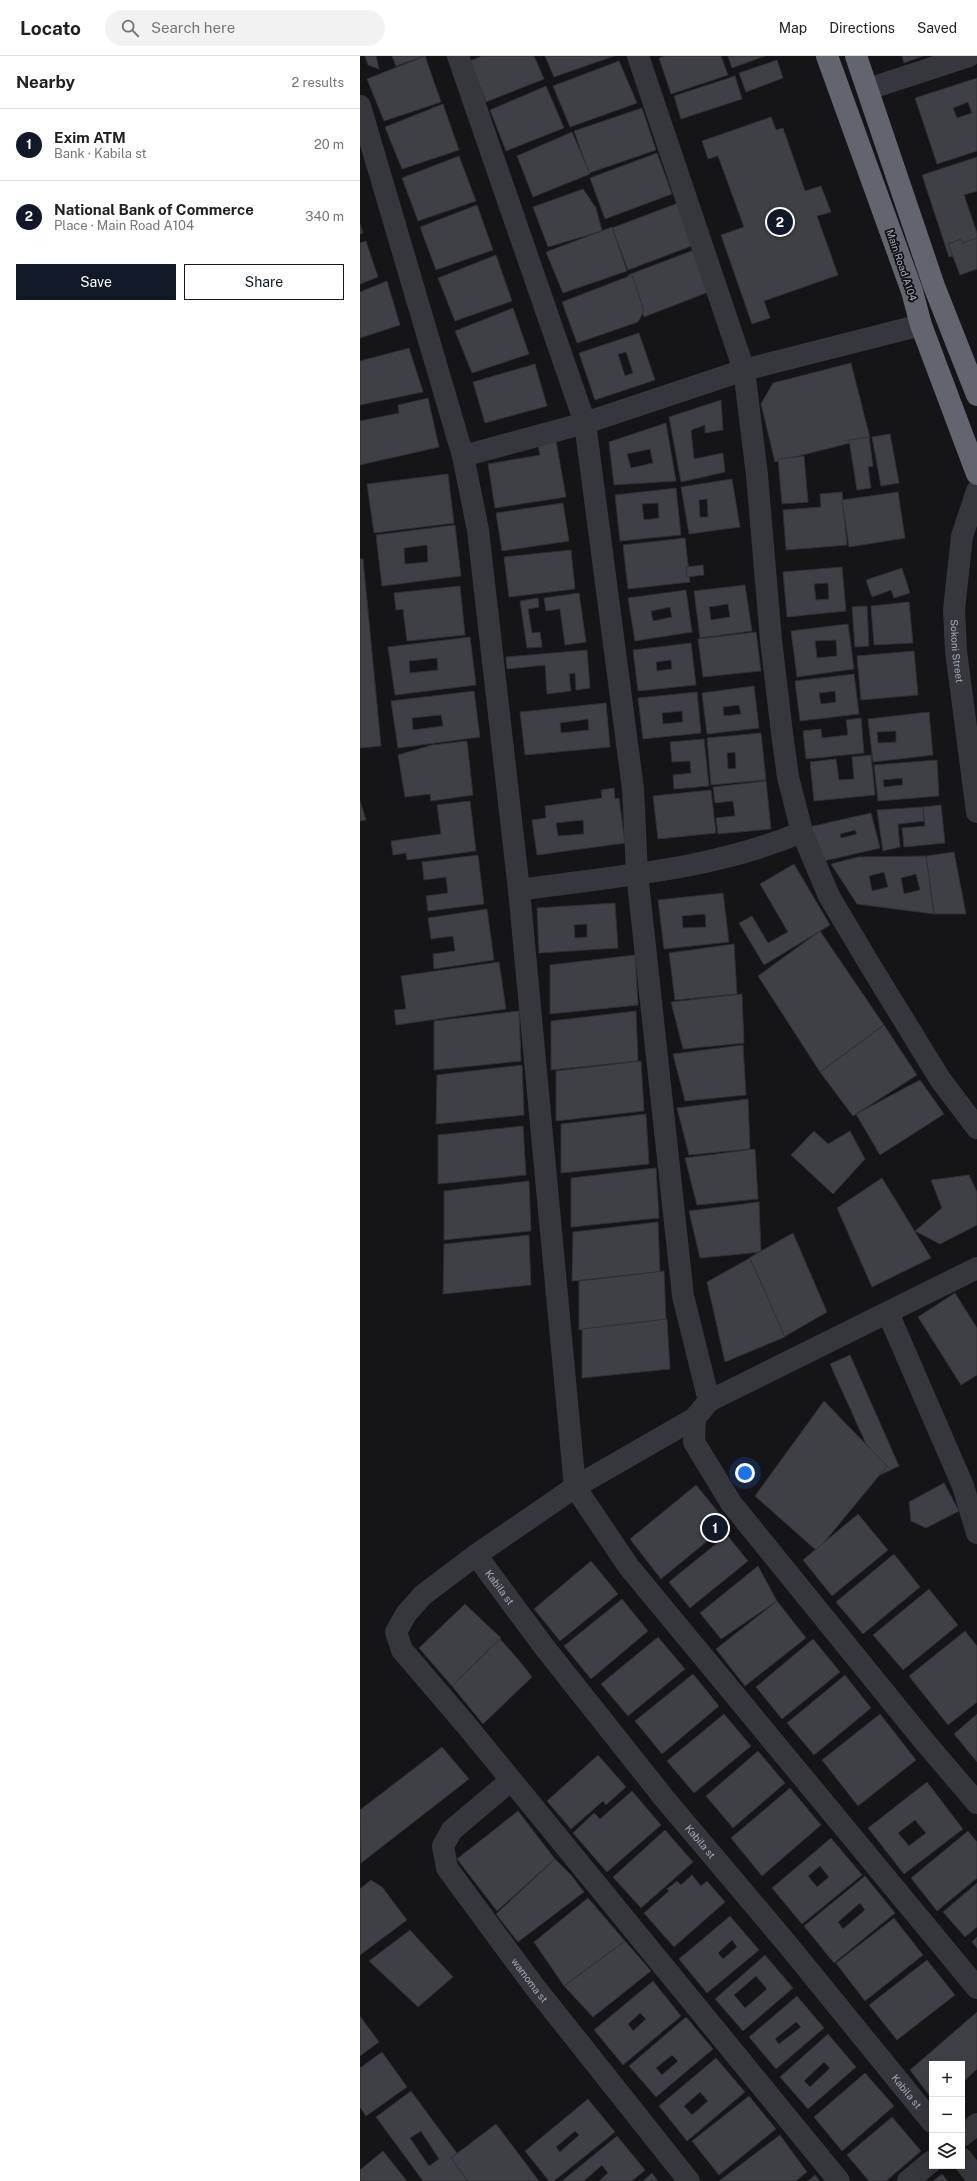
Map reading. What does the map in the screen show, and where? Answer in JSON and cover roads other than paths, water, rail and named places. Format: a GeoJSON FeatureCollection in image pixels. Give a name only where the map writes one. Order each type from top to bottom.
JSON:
{"type":"FeatureCollection","features":[{"type":"Feature","properties":{"kind":"highway","name":"Main Road A104"},"geometry":{"type":"LineString","coordinates":[[827,56],[912,291],[921,325],[977,474]]}},
{"type":"Feature","properties":{"kind":"highway"},"geometry":{"type":"LineString","coordinates":[[856,56],[934,286],[977,395]]}},
{"type":"Feature","properties":{"kind":"street"},"geometry":{"type":"LineString","coordinates":[[458,56],[585,423],[633,789],[637,873],[683,1296],[709,1401]]}},
{"type":"Feature","properties":{"kind":"street"},"geometry":{"type":"LineString","coordinates":[[638,56],[744,370],[758,476],[771,640],[782,734],[788,777],[802,832],[829,896],[940,1079],[977,1128]]}},
{"type":"Feature","properties":{"kind":"street"},"geometry":{"type":"LineString","coordinates":[[868,89],[969,56]]}},
{"type":"Feature","properties":{"kind":"street"},"geometry":{"type":"LineString","coordinates":[[360,106],[463,456],[479,538],[519,890],[575,1487],[629,1566],[977,1988]]}},
{"type":"Feature","properties":{"kind":"street"},"geometry":{"type":"LineString","coordinates":[[463,456],[585,423],[744,370],[921,325]]}},
{"type":"Feature","properties":{"kind":"street","name":"Sokoni Street"},"geometry":{"type":"LineString","coordinates":[[977,491],[962,536],[954,610],[956,651],[977,812]]}},
{"type":"Feature","properties":{"kind":"street"},"geometry":{"type":"LineString","coordinates":[[519,890],[700,864],[744,854],[769,846],[802,832]]}},
{"type":"Feature","properties":{"kind":"street"},"geometry":{"type":"LineString","coordinates":[[840,2181],[467,1726],[402,1650],[396,1632],[406,1614],[423,1595],[476,1555],[575,1487],[696,1418],[709,1401],[888,1313],[952,1278],[977,1268]]}},
{"type":"Feature","properties":{"kind":"street"},"geometry":{"type":"LineString","coordinates":[[888,1313],[962,1486],[977,1533]]}},
{"type":"Feature","properties":{"kind":"street"},"geometry":{"type":"LineString","coordinates":[[696,1418],[694,1442],[731,1503],[924,1741],[977,1803]]}},
{"type":"Feature","properties":{"kind":"street","name":"Kabila st"},"geometry":{"type":"LineString","coordinates":[[476,1555],[545,1648],[664,1798],[788,1945],[929,2118]]}},
{"type":"Feature","properties":{"kind":"street","name":"wamoma st"},"geometry":{"type":"LineString","coordinates":[[510,1780],[452,1830],[443,1846],[447,1868],[534,1986],[689,2181]]}},
{"type":"Feature","properties":{"kind":"street"},"geometry":{"type":"LineString","coordinates":[[965,2134],[977,2124]]}},
{"type":"Feature","properties":{"kind":"street"},"geometry":{"type":"LineString","coordinates":[[965,2163],[977,2178]]}},
{"type":"Feature","properties":{"kind":"street"},"geometry":{"type":"LineString","coordinates":[[908,2181],[929,2164]]}},
{"type":"Feature","properties":{"kind":"place","name":"National Bank of Commerce"},"geometry":{"type":"Point","coordinates":[780,222]}},
{"type":"Feature","properties":{"kind":"place","name":"Exim ATM"},"geometry":{"type":"Point","coordinates":[715,1528]}}]}
